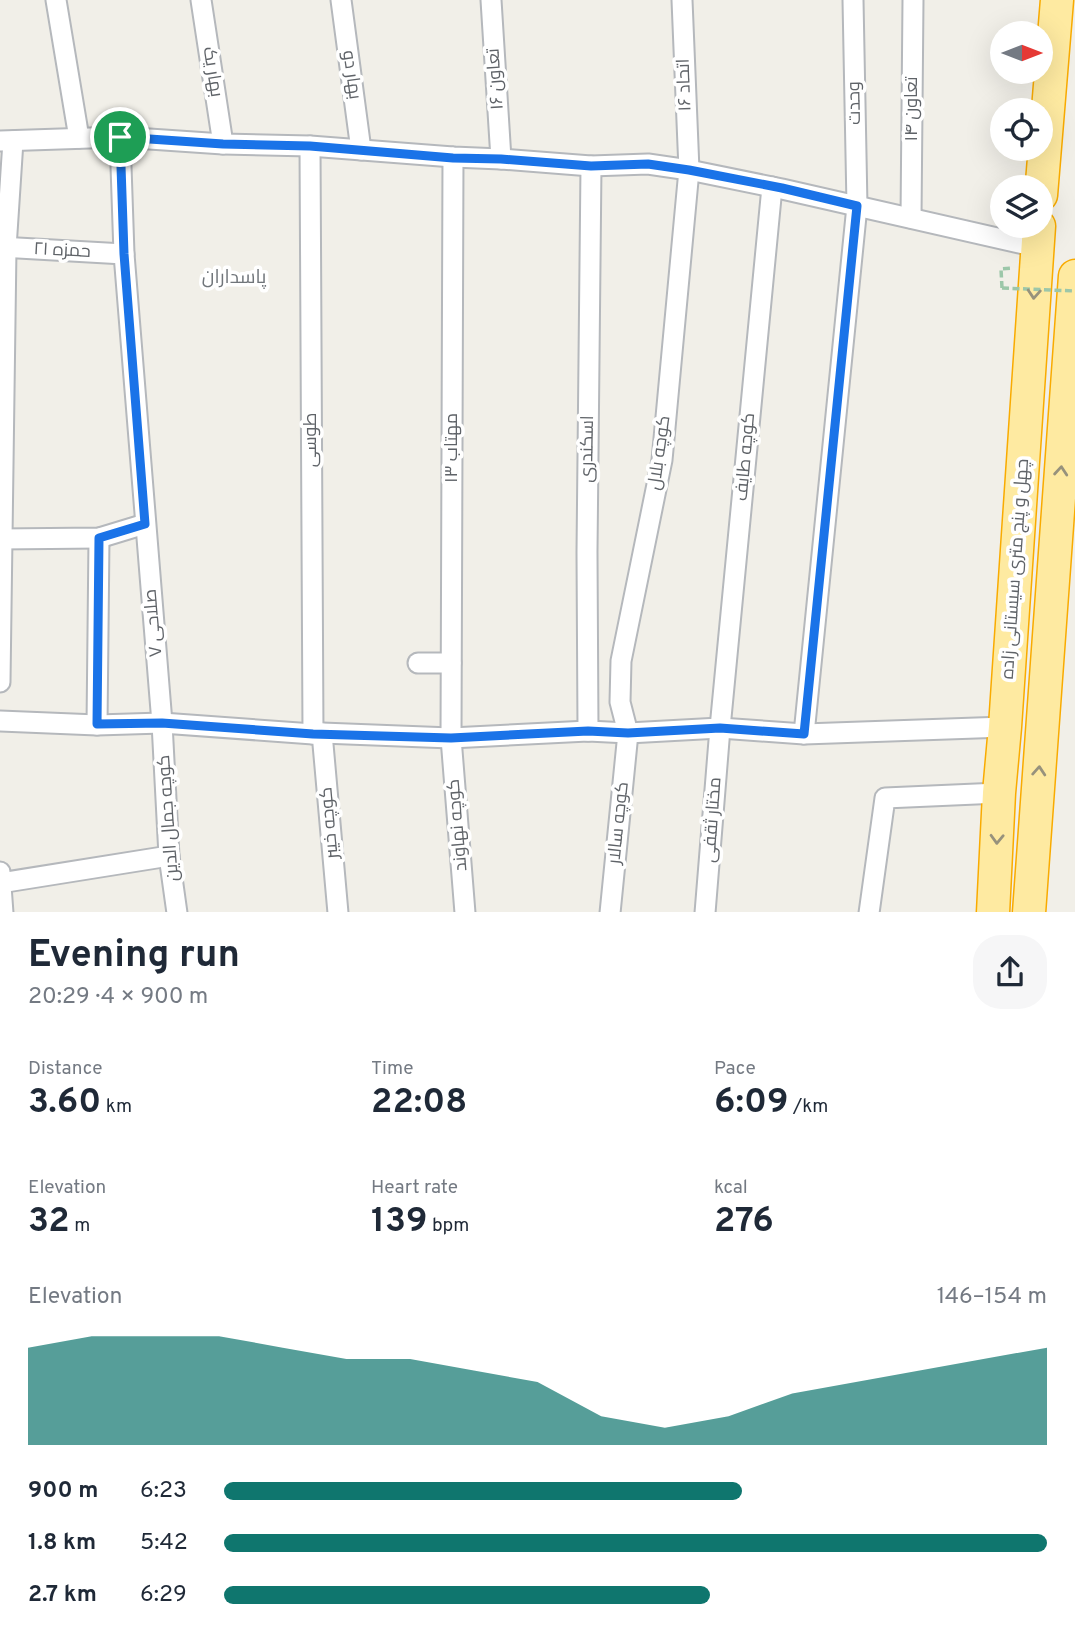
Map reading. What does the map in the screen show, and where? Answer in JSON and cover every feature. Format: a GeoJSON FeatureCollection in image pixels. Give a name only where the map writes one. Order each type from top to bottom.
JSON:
{"type":"FeatureCollection","features":[{"type":"Feature","properties":{"kind":"highway"},"geometry":{"type":"LineString","coordinates":[[1043,175],[1057,0]]}},
{"type":"Feature","properties":{"kind":"highway","name":"چهل و پنج متری سیستانی زاده"},"geometry":{"type":"LineString","coordinates":[[993,912],[1038,238]]}},
{"type":"Feature","properties":{"kind":"highway"},"geometry":{"type":"LineString","coordinates":[[1029,912],[1066,519],[1064,434],[1075,276]]}},
{"type":"Feature","properties":{"kind":"highway"},"geometry":{"type":"LineString","coordinates":[[1029,376],[1038,387],[1047,390],[1055,389],[1067,376]]}},
{"type":"Feature","properties":{"kind":"highway"},"geometry":{"type":"LineString","coordinates":[[1025,434],[1037,423],[1045,421],[1053,423],[1064,434]]}},
{"type":"Feature","properties":{"kind":"street"},"geometry":{"type":"LineString","coordinates":[[56,0],[79,138]]}},
{"type":"Feature","properties":{"kind":"street","name":"بهار یک"},"geometry":{"type":"LineString","coordinates":[[201,0],[223,144]]}},
{"type":"Feature","properties":{"kind":"street","name":"بهار دو"},"geometry":{"type":"LineString","coordinates":[[341,0],[361,150]]}},
{"type":"Feature","properties":{"kind":"street","name":"تعاون ۱۶"},"geometry":{"type":"LineString","coordinates":[[491,0],[501,159]]}},
{"type":"Feature","properties":{"kind":"street","name":"اتحاد ۱۶"},"geometry":{"type":"LineString","coordinates":[[682,0],[689,170]]}},
{"type":"Feature","properties":{"kind":"street","name":"وحدت"},"geometry":{"type":"LineString","coordinates":[[804,734],[857,206],[853,0]]}},
{"type":"Feature","properties":{"kind":"street","name":"تعاون ۱۴"},"geometry":{"type":"LineString","coordinates":[[911,218],[913,0]]}},
{"type":"Feature","properties":{"kind":"street"},"geometry":{"type":"LineString","coordinates":[[0,682],[6,141],[120,137],[223,144],[310,146],[591,166],[648,164],[772,187],[911,218],[990,230]]}},
{"type":"Feature","properties":{"kind":"street","name":"صلاحی ۷"},"geometry":{"type":"LineString","coordinates":[[120,137],[124,254],[162,723]]}},
{"type":"Feature","properties":{"kind":"street","name":"طوسی"},"geometry":{"type":"LineString","coordinates":[[310,146],[317,733]]}},
{"type":"Feature","properties":{"kind":"street","name":"مهتاب ۱۳"},"geometry":{"type":"LineString","coordinates":[[451,738],[453,158]]}},
{"type":"Feature","properties":{"kind":"street","name":"اسکندری"},"geometry":{"type":"LineString","coordinates":[[588,731],[591,166]]}},
{"type":"Feature","properties":{"kind":"street","name":"کوچه بلال"},"geometry":{"type":"LineString","coordinates":[[628,733],[620,702],[621,661],[662,460],[689,170]]}},
{"type":"Feature","properties":{"kind":"street","name":"کوچه طایف"},"geometry":{"type":"LineString","coordinates":[[720,728],[772,187]]}},
{"type":"Feature","properties":{"kind":"street","name":"حمزه ۲۱"},"geometry":{"type":"LineString","coordinates":[[3,248],[124,254]]}},
{"type":"Feature","properties":{"kind":"street"},"geometry":{"type":"LineString","coordinates":[[1,539],[99,538],[145,524]]}},
{"type":"Feature","properties":{"kind":"street"},"geometry":{"type":"LineString","coordinates":[[97,724],[99,538]]}},
{"type":"Feature","properties":{"kind":"street"},"geometry":{"type":"LineString","coordinates":[[418,663],[451,663]]}},
{"type":"Feature","properties":{"kind":"street"},"geometry":{"type":"LineString","coordinates":[[0,720],[97,724],[162,723],[451,738],[720,728],[804,734],[1006,727]]}},
{"type":"Feature","properties":{"kind":"street","name":"کوچه جمال الدین"},"geometry":{"type":"LineString","coordinates":[[162,723],[169,856],[177,912]]}},
{"type":"Feature","properties":{"kind":"street","name":"مختار ثقفی"},"geometry":{"type":"LineString","coordinates":[[705,912],[720,728]]}},
{"type":"Feature","properties":{"kind":"street","name":"کوچه خیبر"},"geometry":{"type":"LineString","coordinates":[[317,733],[338,912]]}},
{"type":"Feature","properties":{"kind":"street","name":"کوچه سالار"},"geometry":{"type":"LineString","coordinates":[[610,912],[628,733]]}},
{"type":"Feature","properties":{"kind":"street","name":"کوچه نهاوند"},"geometry":{"type":"LineString","coordinates":[[451,738],[465,912]]}},
{"type":"Feature","properties":{"kind":"street"},"geometry":{"type":"LineString","coordinates":[[869,912],[885,798],[999,793]]}},
{"type":"Feature","properties":{"kind":"street"},"geometry":{"type":"LineString","coordinates":[[0,883],[169,856]]}},
{"type":"Feature","properties":{"kind":"street"},"geometry":{"type":"LineString","coordinates":[[0,872],[3,912]]}},
{"type":"Feature","properties":{"kind":"path"},"geometry":{"type":"LineString","coordinates":[[1001,269],[1002,288],[1075,291]]}},
{"type":"Feature","properties":{"kind":"district","name":"پاسداران"},"geometry":{"type":"Point","coordinates":[234,278]}},
{"type":"Feature","properties":{"kind":"route"},"geometry":{"type":"LineString","coordinates":[[120,137],[223,144],[310,146],[591,166],[648,164],[782,188],[857,206],[804,734],[720,728],[451,738],[313,734],[162,723],[97,724],[99,538],[145,524],[124,254],[120,137]]}}]}
